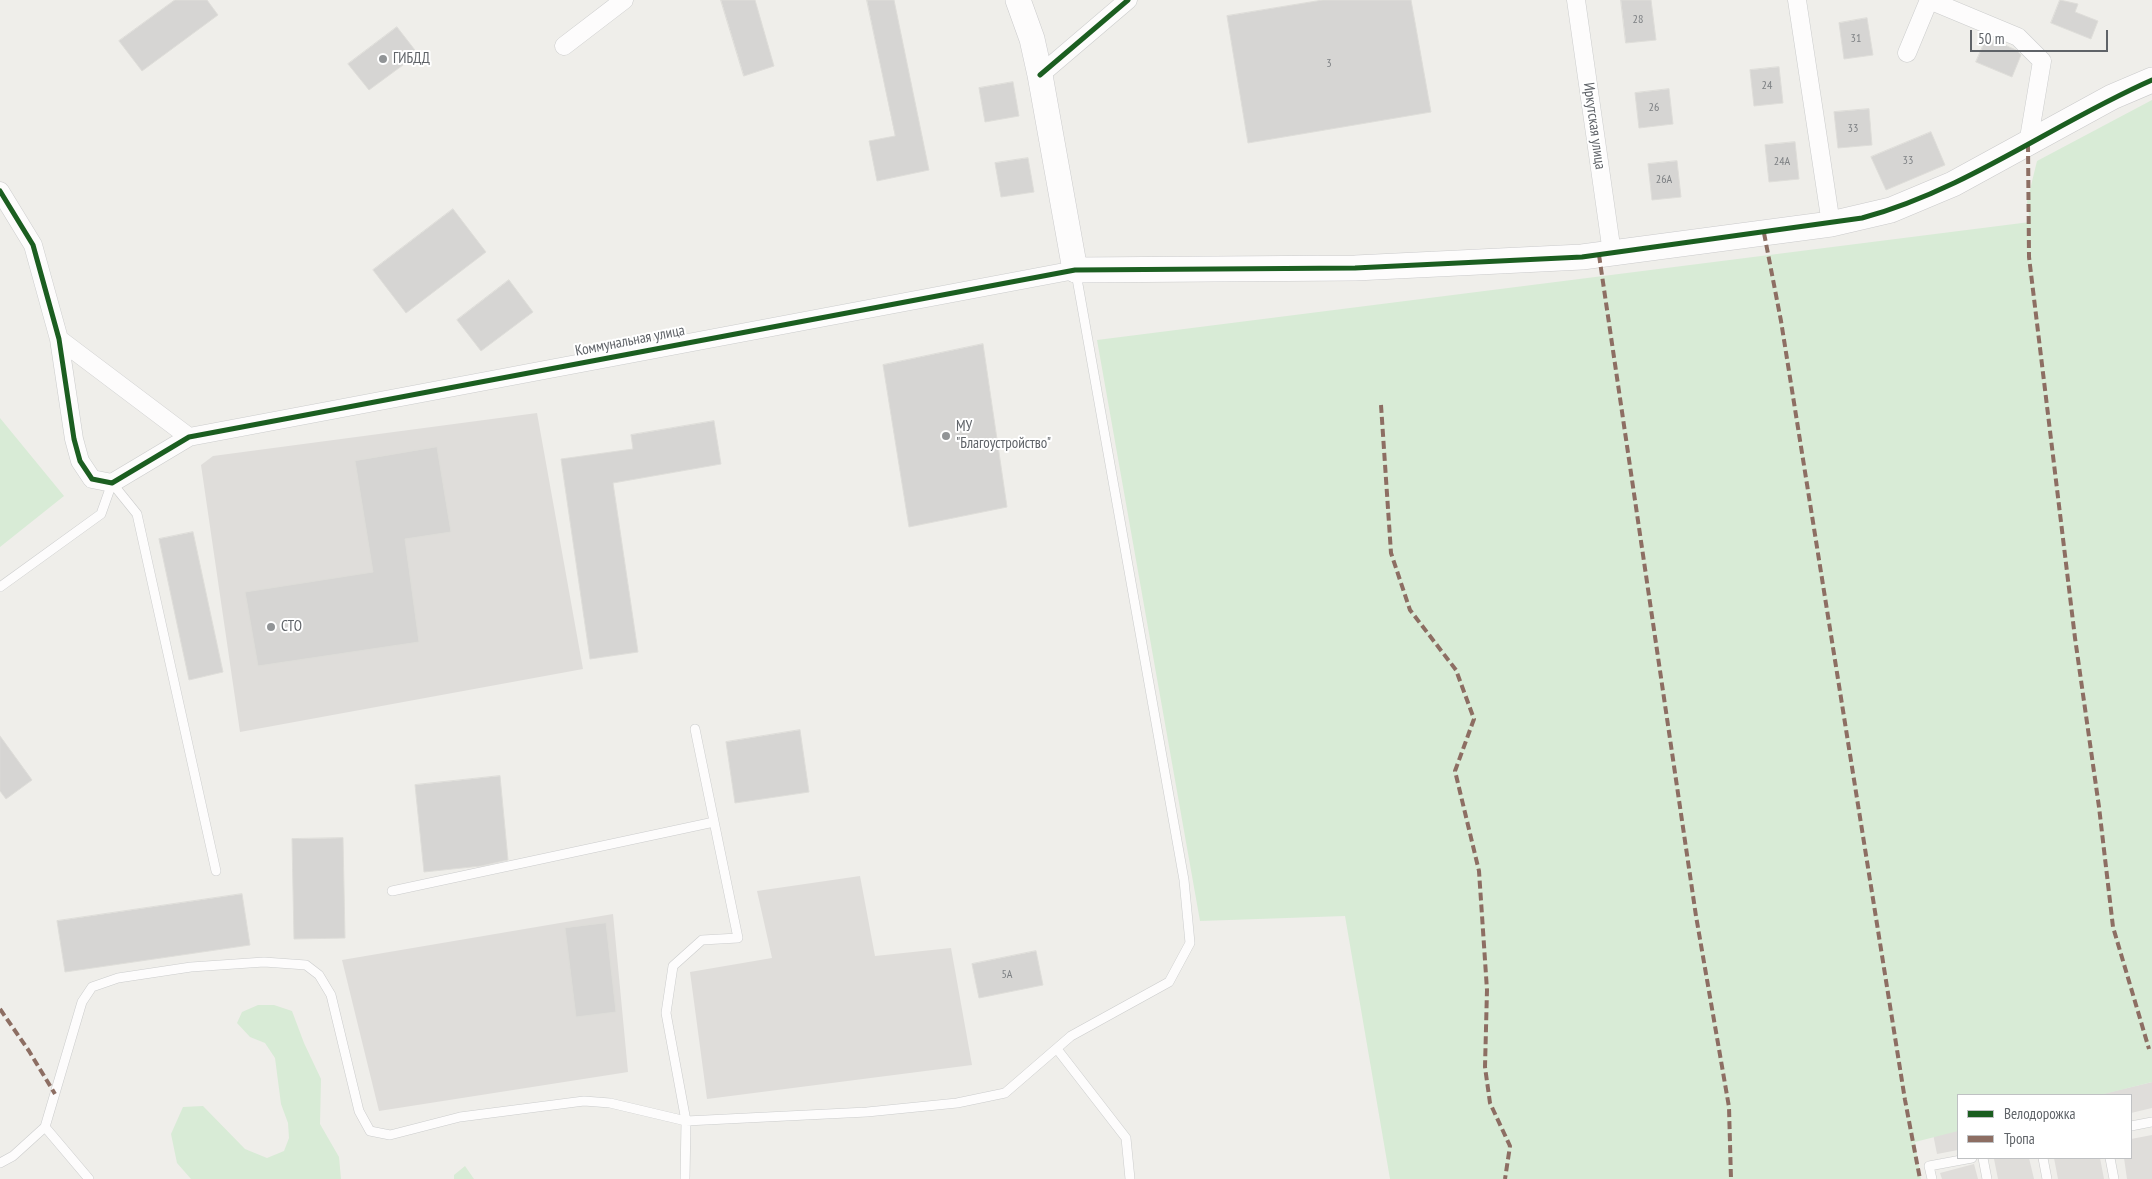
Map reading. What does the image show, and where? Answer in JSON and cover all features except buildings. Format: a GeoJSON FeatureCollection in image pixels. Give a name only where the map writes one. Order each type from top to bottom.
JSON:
{"type":"FeatureCollection","features":[{"type":"Feature","properties":{"kind":"street"},"geometry":{"type":"LineString","coordinates":[[564,46],[624,0]]}},
{"type":"Feature","properties":{"kind":"street"},"geometry":{"type":"LineString","coordinates":[[1018,0],[1032,39],[1040,75],[1075,270],[1355,268],[1582,257],[1831,224],[1891,210],[1953,184],[2112,98],[2152,80]]}},
{"type":"Feature","properties":{"kind":"street"},"geometry":{"type":"LineString","coordinates":[[1040,75],[1128,0]]}},
{"type":"Feature","properties":{"kind":"street","name":"Иркутская улица"},"geometry":{"type":"LineString","coordinates":[[1576,0],[1612,253]]}},
{"type":"Feature","properties":{"kind":"street"},"geometry":{"type":"LineString","coordinates":[[1797,0],[1831,224]]}},
{"type":"Feature","properties":{"kind":"street"},"geometry":{"type":"LineString","coordinates":[[1907,53],[1929,0],[2018,37],[2042,61],[2028,144]]}},
{"type":"Feature","properties":{"kind":"street"},"geometry":{"type":"LineString","coordinates":[[0,191],[33,245],[59,339],[74,439],[80,461],[92,479],[112,484],[189,437],[59,339]]}},
{"type":"Feature","properties":{"kind":"street","name":"Коммунальная улица"},"geometry":{"type":"LineString","coordinates":[[189,437],[1075,270]]}},
{"type":"Feature","properties":{"kind":"lane"},"geometry":{"type":"LineString","coordinates":[[0,1163],[13,1156],[45,1127],[82,1002],[92,987],[118,978],[191,967],[264,962],[306,965],[318,975],[331,995],[359,1111],[370,1131],[390,1134],[460,1116],[584,1101],[610,1103],[686,1121],[867,1112],[957,1103],[1005,1093],[1071,1036],[1169,982],[1190,943],[1184,880],[1075,270]]}},
{"type":"Feature","properties":{"kind":"lane"},"geometry":{"type":"LineString","coordinates":[[0,587],[102,514],[112,484]]}},
{"type":"Feature","properties":{"kind":"lane"},"geometry":{"type":"LineString","coordinates":[[112,484],[137,514],[216,871]]}},
{"type":"Feature","properties":{"kind":"lane"},"geometry":{"type":"LineString","coordinates":[[686,1179],[686,1121],[666,1013],[673,966],[702,940],[738,938],[695,729]]}},
{"type":"Feature","properties":{"kind":"lane"},"geometry":{"type":"LineString","coordinates":[[392,891],[714,822]]}},
{"type":"Feature","properties":{"kind":"lane"},"geometry":{"type":"LineString","coordinates":[[1057,1049],[1126,1138],[1130,1179]]}},
{"type":"Feature","properties":{"kind":"lane"},"geometry":{"type":"LineString","coordinates":[[2132,1126],[2152,1122]]}},
{"type":"Feature","properties":{"kind":"lane"},"geometry":{"type":"LineString","coordinates":[[45,1127],[88,1179]]}},
{"type":"Feature","properties":{"kind":"lane"},"geometry":{"type":"LineString","coordinates":[[1932,1179],[1929,1166],[1967,1159]]}},
{"type":"Feature","properties":{"kind":"lane"},"geometry":{"type":"LineString","coordinates":[[1983,1159],[1988,1179]]}},
{"type":"Feature","properties":{"kind":"lane"},"geometry":{"type":"LineString","coordinates":[[2043,1159],[2047,1179]]}},
{"type":"Feature","properties":{"kind":"lane"},"geometry":{"type":"LineString","coordinates":[[2110,1159],[2114,1179]]}},
{"type":"Feature","properties":{"kind":"shaded area"},"geometry":{"type":"Polygon","coordinates":[[[537,413],[583,669],[240,732],[201,465],[213,456],[537,413]]]}},
{"type":"Feature","properties":{"kind":"shaded area"},"geometry":{"type":"Polygon","coordinates":[[[860,876],[875,956],[951,948],[972,1065],[707,1099],[690,972],[772,958],[757,891],[860,876]]]}},
{"type":"Feature","properties":{"kind":"shaded area"},"geometry":{"type":"Polygon","coordinates":[[[613,914],[628,1072],[379,1111],[342,960],[613,914]]]}},
{"type":"Feature","properties":{"kind":"shaded area"},"geometry":{"type":"Polygon","coordinates":[[[2152,1082],[2152,1108],[2132,1113],[2132,1094],[2102,1094],[2152,1082]]]}},
{"type":"Feature","properties":{"kind":"shaded area"},"geometry":{"type":"Polygon","coordinates":[[[1957,1128],[1957,1150],[1937,1154],[1933,1134],[1957,1128]]]}},
{"type":"Feature","properties":{"kind":"shaded area"},"geometry":{"type":"Polygon","coordinates":[[[2152,1135],[2152,1179],[2127,1179],[2124,1159],[2132,1159],[2132,1139],[2152,1135]]]}},
{"type":"Feature","properties":{"kind":"shaded area"},"geometry":{"type":"Polygon","coordinates":[[[1994,1159],[2029,1159],[2034,1179],[1998,1179],[1994,1159]]]}},
{"type":"Feature","properties":{"kind":"shaded area"},"geometry":{"type":"Polygon","coordinates":[[[2054,1159],[2100,1159],[2104,1179],[2058,1179],[2054,1159]]]}},
{"type":"Feature","properties":{"kind":"shaded area"},"geometry":{"type":"Polygon","coordinates":[[[1974,1164],[1978,1179],[1942,1179],[1940,1173],[1974,1164]]]}},
{"type":"Feature","properties":{"kind":"green space"},"geometry":{"type":"Polygon","coordinates":[[[2152,100],[2152,1082],[2104,1094],[1957,1094],[1957,1131],[1915,1142],[1921,1179],[1390,1179],[1345,916],[1200,921],[1097,340],[2030,222],[2027,202],[2037,161],[2152,100]]]}},
{"type":"Feature","properties":{"kind":"green space"},"geometry":{"type":"Polygon","coordinates":[[[0,418],[64,496],[0,547],[0,418]]]}},
{"type":"Feature","properties":{"kind":"green space"},"geometry":{"type":"Polygon","coordinates":[[[258,1005],[274,1005],[292,1011],[304,1043],[321,1079],[320,1124],[339,1157],[341,1179],[191,1179],[177,1163],[171,1134],[183,1107],[203,1106],[245,1149],[267,1158],[284,1151],[289,1138],[288,1123],[281,1104],[275,1058],[265,1043],[250,1037],[237,1023],[242,1012],[258,1005]]]}},
{"type":"Feature","properties":{"kind":"green space"},"geometry":{"type":"Polygon","coordinates":[[[465,1166],[474,1179],[454,1179],[454,1175],[465,1166]]]}},
{"type":"Feature","properties":{"kind":"marked path"},"geometry":{"type":"LineString","coordinates":[[2028,144],[2029,257],[2075,638],[2099,807],[2113,927],[2149,1049]]}},
{"type":"Feature","properties":{"kind":"marked path"},"geometry":{"type":"LineString","coordinates":[[1764,233],[1781,321],[1905,1100],[1920,1179]]}},
{"type":"Feature","properties":{"kind":"marked path"},"geometry":{"type":"LineString","coordinates":[[1599,255],[1696,916],[1729,1107],[1731,1179]]}},
{"type":"Feature","properties":{"kind":"marked path"},"geometry":{"type":"LineString","coordinates":[[1381,405],[1391,553],[1410,610],[1456,670],[1474,719],[1455,771],[1479,871],[1487,990],[1485,1067],[1490,1103],[1510,1146],[1505,1179]]}},
{"type":"Feature","properties":{"kind":"marked path"},"geometry":{"type":"LineString","coordinates":[[0,1009],[29,1051],[55,1094]]}},
{"type":"Feature","properties":{"kind":"cycle path"},"geometry":{"type":"LineString","coordinates":[[1040,75],[1128,0]]}},
{"type":"Feature","properties":{"kind":"cycle path"},"geometry":{"type":"LineString","coordinates":[[0,191],[33,245],[59,339],[74,439],[80,461],[92,479],[112,483],[189,437],[1075,270],[1355,268],[1582,257],[1862,218],[1900,206],[1937,191],[2152,80]]}},
{"type":"Feature","properties":{"kind":"place","name":"ГИБДД"},"geometry":{"type":"Point","coordinates":[383,59]}},
{"type":"Feature","properties":{"kind":"place","name":"МУ \"Благоустройство\""},"geometry":{"type":"Point","coordinates":[946,436]}},
{"type":"Feature","properties":{"kind":"place","name":"СТО"},"geometry":{"type":"Point","coordinates":[271,627]}}]}
